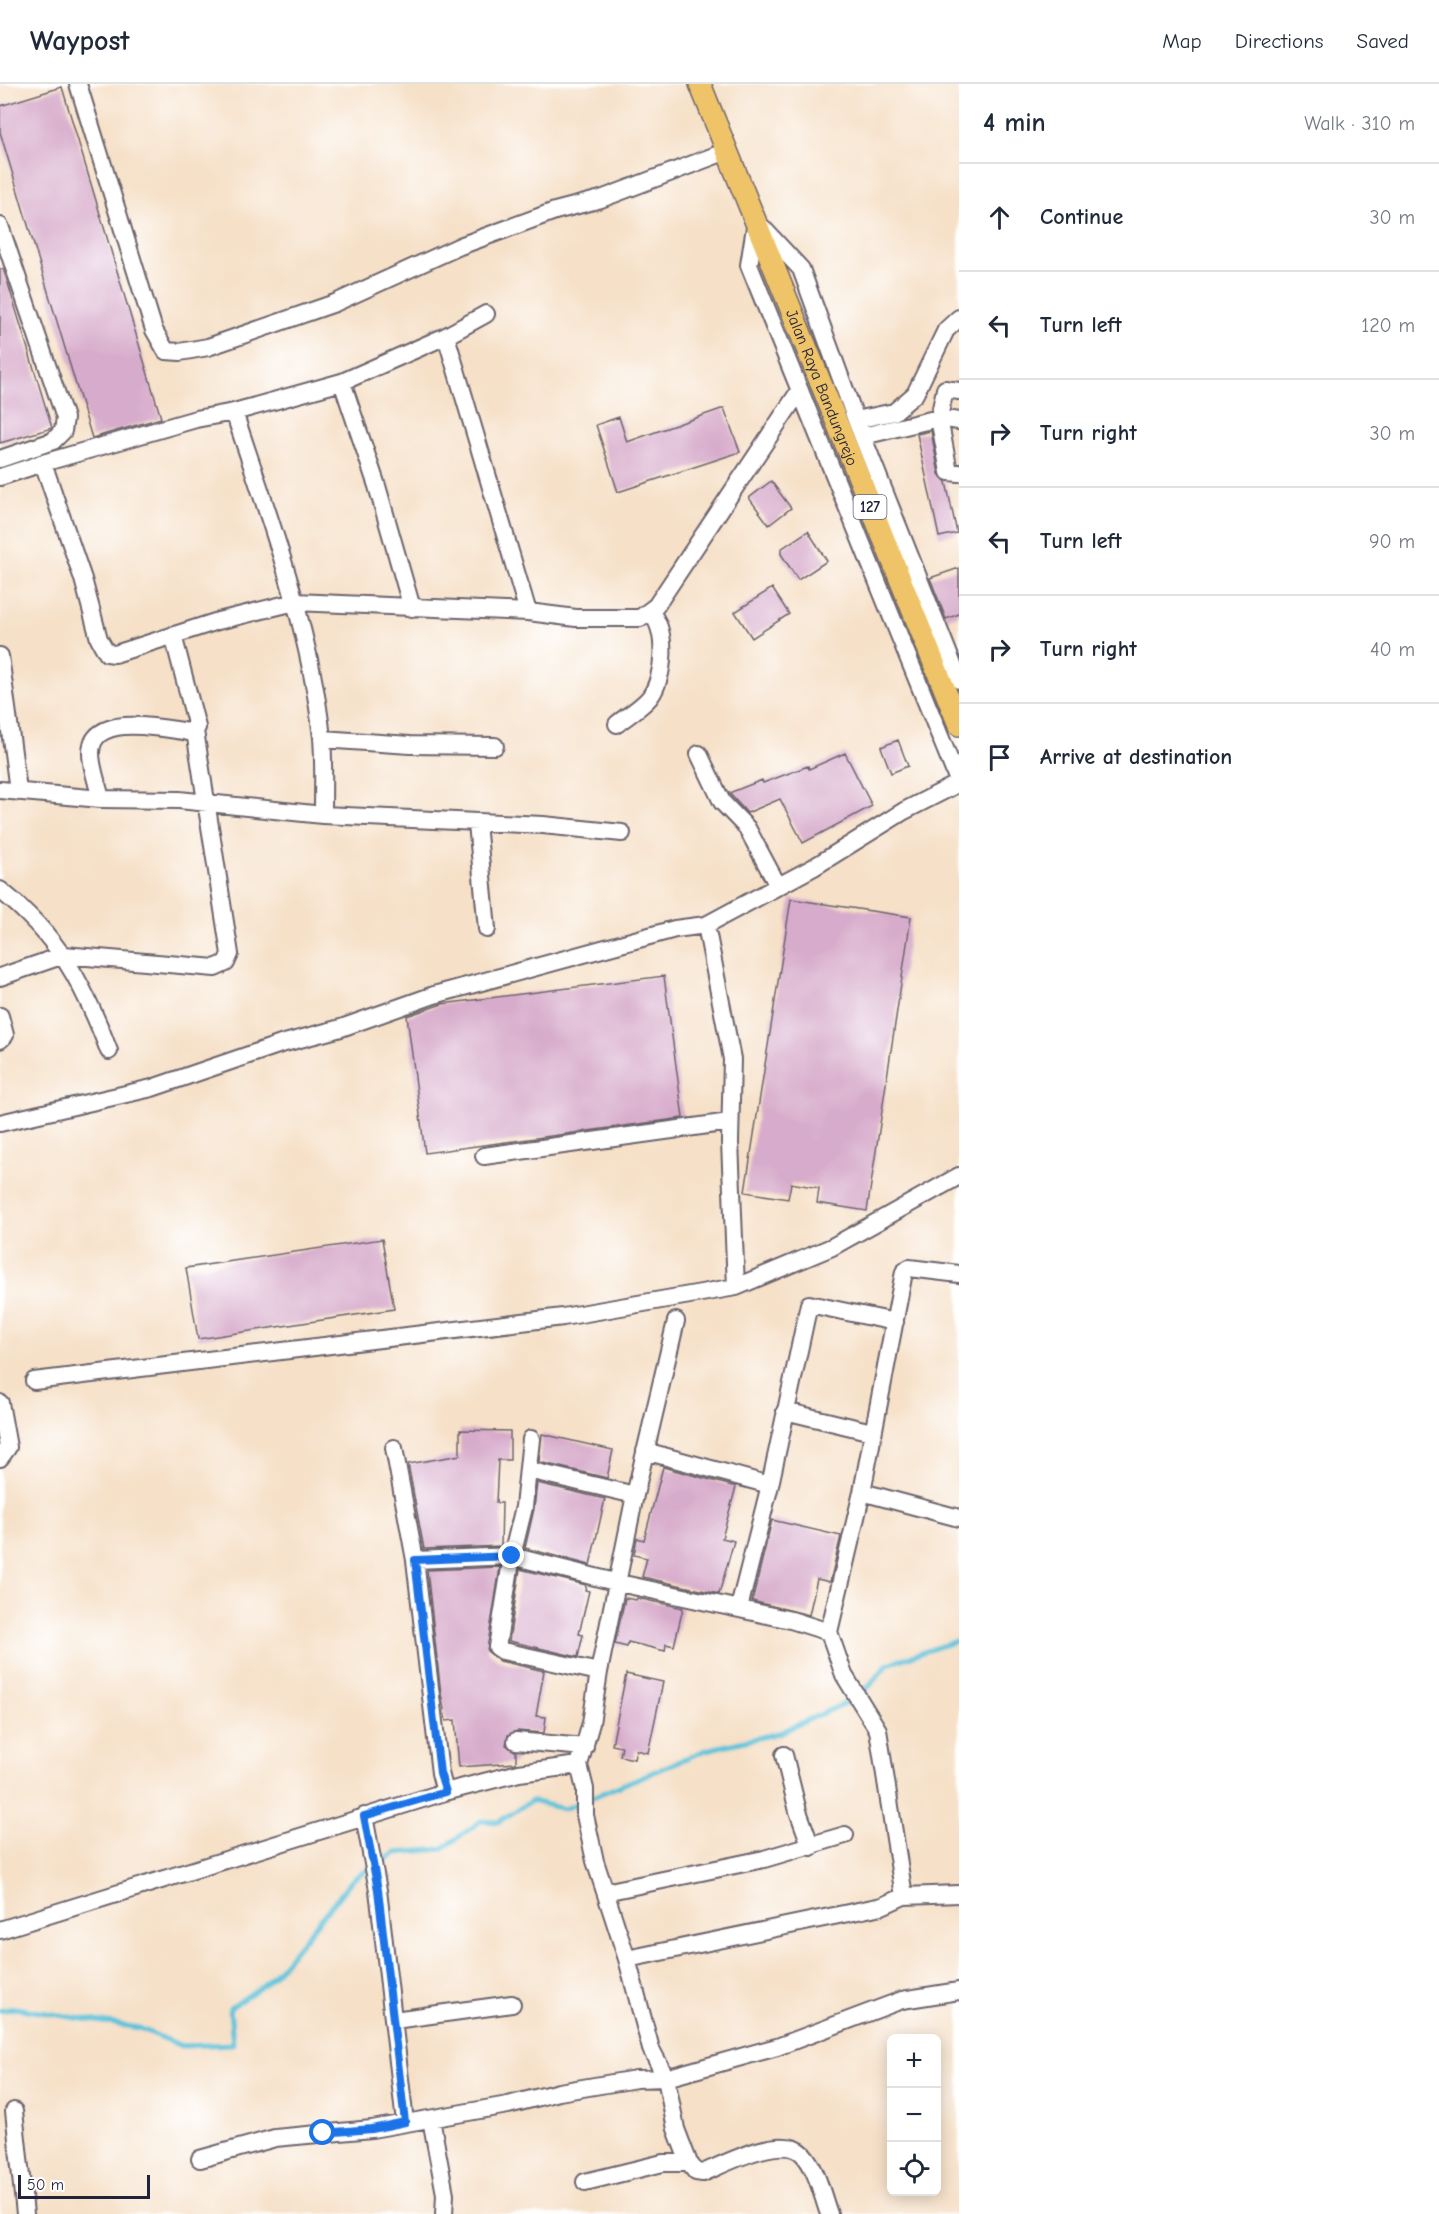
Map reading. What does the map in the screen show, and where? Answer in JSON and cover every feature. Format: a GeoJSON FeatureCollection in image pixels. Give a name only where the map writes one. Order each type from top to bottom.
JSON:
{"type":"FeatureCollection","features":[{"type":"Feature","properties":{"kind":"main road","name":"Jalan Raya Bandungrejo"},"geometry":{"type":"LineString","coordinates":[[700,84],[959,725]]}},
{"type":"Feature","properties":{"kind":"street"},"geometry":{"type":"LineString","coordinates":[[78,84],[154,330],[166,351],[180,352],[208,348],[335,303],[460,246],[555,211],[601,199],[727,152]]}},
{"type":"Feature","properties":{"kind":"street"},"geometry":{"type":"LineString","coordinates":[[0,1123],[152,1088],[281,1044],[341,1028],[434,994],[675,929],[705,925],[778,886],[904,811],[959,783],[749,265],[756,221]]}},
{"type":"Feature","properties":{"kind":"street"},"geometry":{"type":"LineString","coordinates":[[756,221],[801,269],[856,420],[956,663],[959,680]]}},
{"type":"Feature","properties":{"kind":"street"},"geometry":{"type":"LineString","coordinates":[[0,226],[65,418],[63,431],[53,441],[0,459]]}},
{"type":"Feature","properties":{"kind":"street"},"geometry":{"type":"LineString","coordinates":[[0,477],[196,419],[234,412],[342,382],[446,336],[486,314]]}},
{"type":"Feature","properties":{"kind":"street"},"geometry":{"type":"LineString","coordinates":[[856,420],[894,412],[915,394],[946,330],[959,318]]}},
{"type":"Feature","properties":{"kind":"street"},"geometry":{"type":"LineString","coordinates":[[446,336],[528,612]]}},
{"type":"Feature","properties":{"kind":"street"},"geometry":{"type":"LineString","coordinates":[[342,382],[377,486],[412,608]]}},
{"type":"Feature","properties":{"kind":"street"},"geometry":{"type":"LineString","coordinates":[[959,391],[945,389],[939,418],[949,472],[959,473]]}},
{"type":"Feature","properties":{"kind":"street"},"geometry":{"type":"LineString","coordinates":[[43,463],[83,579],[102,646],[107,653],[115,654],[218,621],[295,602],[528,612],[576,618],[640,618],[650,612],[800,390]]}},
{"type":"Feature","properties":{"kind":"street"},"geometry":{"type":"LineString","coordinates":[[234,412],[295,602],[310,663],[322,739],[323,815]]}},
{"type":"Feature","properties":{"kind":"street"},"geometry":{"type":"LineString","coordinates":[[863,436],[939,418],[959,421]]}},
{"type":"Feature","properties":{"kind":"street"},"geometry":{"type":"LineString","coordinates":[[617,724],[642,705],[652,694],[656,682],[661,638],[656,618],[650,612]]}},
{"type":"Feature","properties":{"kind":"street"},"geometry":{"type":"LineString","coordinates":[[0,977],[64,954],[215,968],[226,963],[230,954],[195,731],[196,720],[173,635]]}},
{"type":"Feature","properties":{"kind":"street"},"geometry":{"type":"LineString","coordinates":[[0,656],[18,790]]}},
{"type":"Feature","properties":{"kind":"street"},"geometry":{"type":"LineString","coordinates":[[101,799],[91,753],[93,744],[101,734],[123,725],[195,731]]}},
{"type":"Feature","properties":{"kind":"street"},"geometry":{"type":"LineString","coordinates":[[322,739],[410,745],[495,746]]}},
{"type":"Feature","properties":{"kind":"street"},"geometry":{"type":"LineString","coordinates":[[699,754],[722,802],[747,828],[778,886]]}},
{"type":"Feature","properties":{"kind":"street"},"geometry":{"type":"LineString","coordinates":[[0,790],[101,799],[207,803],[323,815],[543,825],[622,833]]}},
{"type":"Feature","properties":{"kind":"street"},"geometry":{"type":"LineString","coordinates":[[477,823],[487,929]]}},
{"type":"Feature","properties":{"kind":"street"},"geometry":{"type":"LineString","coordinates":[[0,890],[28,913],[64,954],[109,1051]]}},
{"type":"Feature","properties":{"kind":"street"},"geometry":{"type":"LineString","coordinates":[[705,925],[732,1059],[730,1122],[736,1287]]}},
{"type":"Feature","properties":{"kind":"street"},"geometry":{"type":"LineString","coordinates":[[0,1016],[5,1035],[0,1040]]}},
{"type":"Feature","properties":{"kind":"street"},"geometry":{"type":"LineString","coordinates":[[484,1156],[730,1122]]}},
{"type":"Feature","properties":{"kind":"street"},"geometry":{"type":"LineString","coordinates":[[34,1381],[563,1317],[736,1287],[832,1247],[959,1176]]}},
{"type":"Feature","properties":{"kind":"street"},"geometry":{"type":"LineString","coordinates":[[904,1896],[878,1730],[844,1675],[829,1632],[862,1492],[904,1272],[906,1269],[959,1274]]}},
{"type":"Feature","properties":{"kind":"street"},"geometry":{"type":"LineString","coordinates":[[739,1608],[770,1485],[808,1304],[895,1322]]}},
{"type":"Feature","properties":{"kind":"street"},"geometry":{"type":"LineString","coordinates":[[676,1321],[635,1495],[585,1747],[579,1765],[585,1789],[585,1815],[651,2049],[666,2078],[676,2129],[689,2163],[696,2172],[703,2173],[751,2154],[788,2145],[795,2148],[810,2164],[829,2214]]}},
{"type":"Feature","properties":{"kind":"street"},"geometry":{"type":"LineString","coordinates":[[0,1402],[8,1447],[0,1458]]}},
{"type":"Feature","properties":{"kind":"street"},"geometry":{"type":"LineString","coordinates":[[785,1411],[872,1432]]}},
{"type":"Feature","properties":{"kind":"street"},"geometry":{"type":"LineString","coordinates":[[531,1439],[524,1507],[512,1556],[496,1647],[503,1651],[599,1672]]}},
{"type":"Feature","properties":{"kind":"street"},"geometry":{"type":"LineString","coordinates":[[394,1448],[415,1560],[440,1773],[446,1792]]}},
{"type":"Feature","properties":{"kind":"street"},"geometry":{"type":"LineString","coordinates":[[645,1451],[770,1485]]}},
{"type":"Feature","properties":{"kind":"street"},"geometry":{"type":"LineString","coordinates":[[528,1470],[635,1495]]}},
{"type":"Feature","properties":{"kind":"street"},"geometry":{"type":"LineString","coordinates":[[862,1492],[959,1518]]}},
{"type":"Feature","properties":{"kind":"street"},"geometry":{"type":"LineString","coordinates":[[415,1560],[512,1556],[619,1583],[739,1608],[829,1632]]}},
{"type":"Feature","properties":{"kind":"street"},"geometry":{"type":"LineString","coordinates":[[516,1741],[585,1747]]}},
{"type":"Feature","properties":{"kind":"street"},"geometry":{"type":"LineString","coordinates":[[784,1755],[798,1811],[811,1846]]}},
{"type":"Feature","properties":{"kind":"street"},"geometry":{"type":"LineString","coordinates":[[0,1930],[446,1792],[519,1773],[579,1765]]}},
{"type":"Feature","properties":{"kind":"street"},"geometry":{"type":"LineString","coordinates":[[364,1816],[378,1890],[405,2122]]}},
{"type":"Feature","properties":{"kind":"street"},"geometry":{"type":"LineString","coordinates":[[605,1892],[719,1869],[845,1835]]}},
{"type":"Feature","properties":{"kind":"street"},"geometry":{"type":"LineString","coordinates":[[627,1959],[882,1906],[904,1896],[959,1894]]}},
{"type":"Feature","properties":{"kind":"street"},"geometry":{"type":"LineString","coordinates":[[200,2158],[275,2138],[372,2129],[559,2092],[636,2079],[666,2078],[777,2047],[902,2000],[959,1991]]}},
{"type":"Feature","properties":{"kind":"street"},"geometry":{"type":"LineString","coordinates":[[394,2020],[512,2004]]}},
{"type":"Feature","properties":{"kind":"street"},"geometry":{"type":"LineString","coordinates":[[14,2111],[25,2214]]}},
{"type":"Feature","properties":{"kind":"street"},"geometry":{"type":"LineString","coordinates":[[431,2119],[445,2194],[444,2214]]}},
{"type":"Feature","properties":{"kind":"street"},"geometry":{"type":"LineString","coordinates":[[585,2182],[663,2163],[689,2163]]}},
{"type":"Feature","properties":{"kind":"building"},"geometry":{"type":"Polygon","coordinates":[[[62,87],[161,418],[92,438],[0,132],[0,106],[62,87]]]}},
{"type":"Feature","properties":{"kind":"building"},"geometry":{"type":"Polygon","coordinates":[[[0,269],[3,269],[6,277],[52,428],[0,443],[0,269]]]}},
{"type":"Feature","properties":{"kind":"building"},"geometry":{"type":"Polygon","coordinates":[[[724,408],[740,452],[618,492],[596,425],[619,417],[627,442],[724,408]]]}},
{"type":"Feature","properties":{"kind":"building"},"geometry":{"type":"Polygon","coordinates":[[[931,431],[939,474],[946,482],[957,533],[939,537],[917,434],[931,431]]]}},
{"type":"Feature","properties":{"kind":"building"},"geometry":{"type":"Polygon","coordinates":[[[771,481],[791,508],[769,525],[749,498],[771,481]]]}},
{"type":"Feature","properties":{"kind":"building"},"geometry":{"type":"Polygon","coordinates":[[[808,531],[827,561],[798,580],[781,554],[781,549],[808,531]]]}},
{"type":"Feature","properties":{"kind":"building"},"geometry":{"type":"Polygon","coordinates":[[[959,568],[959,614],[946,619],[930,578],[959,568]]]}},
{"type":"Feature","properties":{"kind":"building"},"geometry":{"type":"Polygon","coordinates":[[[772,588],[789,614],[752,638],[735,612],[772,588]]]}},
{"type":"Feature","properties":{"kind":"building"},"geometry":{"type":"Polygon","coordinates":[[[898,740],[908,766],[891,773],[881,747],[898,740]]]}},
{"type":"Feature","properties":{"kind":"building"},"geometry":{"type":"Polygon","coordinates":[[[845,753],[872,806],[803,843],[780,799],[747,813],[729,793],[808,766],[809,769],[845,753]]]}},
{"type":"Feature","properties":{"kind":"building"},"geometry":{"type":"Polygon","coordinates":[[[791,899],[911,917],[867,1211],[817,1203],[819,1188],[791,1183],[788,1199],[745,1192],[791,899]]]}},
{"type":"Feature","properties":{"kind":"building"},"geometry":{"type":"Polygon","coordinates":[[[664,976],[683,1118],[425,1153],[407,1016],[442,1004],[664,976]]]}},
{"type":"Feature","properties":{"kind":"building"},"geometry":{"type":"Polygon","coordinates":[[[382,1239],[394,1309],[198,1339],[186,1268],[382,1239]]]}},
{"type":"Feature","properties":{"kind":"building"},"geometry":{"type":"Polygon","coordinates":[[[460,1430],[510,1431],[510,1460],[498,1460],[496,1503],[502,1503],[501,1546],[424,1549],[408,1464],[460,1455],[460,1430]]]}},
{"type":"Feature","properties":{"kind":"building"},"geometry":{"type":"Polygon","coordinates":[[[542,1434],[613,1450],[607,1478],[539,1462],[542,1434]]]}},
{"type":"Feature","properties":{"kind":"building"},"geometry":{"type":"Polygon","coordinates":[[[663,1467],[736,1487],[722,1538],[734,1541],[719,1594],[642,1577],[647,1558],[634,1555],[637,1538],[644,1540],[663,1467]]]}},
{"type":"Feature","properties":{"kind":"building"},"geometry":{"type":"Polygon","coordinates":[[[537,1483],[605,1499],[590,1565],[525,1548],[537,1483]]]}},
{"type":"Feature","properties":{"kind":"building"},"geometry":{"type":"Polygon","coordinates":[[[772,1520],[841,1536],[830,1582],[817,1579],[809,1615],[752,1601],[772,1520]]]}},
{"type":"Feature","properties":{"kind":"building"},"geometry":{"type":"Polygon","coordinates":[[[500,1567],[487,1651],[500,1661],[544,1671],[536,1716],[546,1717],[544,1733],[517,1731],[508,1735],[506,1745],[516,1752],[516,1763],[459,1767],[455,1720],[446,1721],[441,1694],[427,1570],[500,1567]]]}},
{"type":"Feature","properties":{"kind":"building"},"geometry":{"type":"Polygon","coordinates":[[[520,1569],[586,1585],[585,1590],[589,1591],[579,1634],[583,1635],[578,1657],[509,1641],[520,1569]]]}},
{"type":"Feature","properties":{"kind":"building"},"geometry":{"type":"Polygon","coordinates":[[[625,1598],[636,1600],[637,1598],[683,1608],[674,1646],[666,1644],[665,1651],[628,1642],[627,1647],[615,1644],[625,1598]]]}},
{"type":"Feature","properties":{"kind":"building"},"geometry":{"type":"Polygon","coordinates":[[[626,1674],[663,1682],[648,1753],[636,1750],[634,1759],[620,1756],[622,1747],[612,1745],[626,1674]]]}},
{"type":"Feature","properties":{"kind":"waterway"},"geometry":{"type":"LineString","coordinates":[[0,2011],[15,2008],[139,2028],[182,2046],[233,2044],[230,2008],[262,1986],[282,1966],[353,1879],[396,1853],[442,1849],[481,1821],[498,1822],[531,1801],[564,1809],[706,1750],[779,1733],[859,1697],[888,1664],[959,1640]]}},
{"type":"Feature","properties":{"kind":"route"},"geometry":{"type":"LineString","coordinates":[[323,2133],[344,2133],[405,2122],[378,1890],[364,1816],[446,1792],[440,1773],[415,1560],[512,1556]]}}]}
